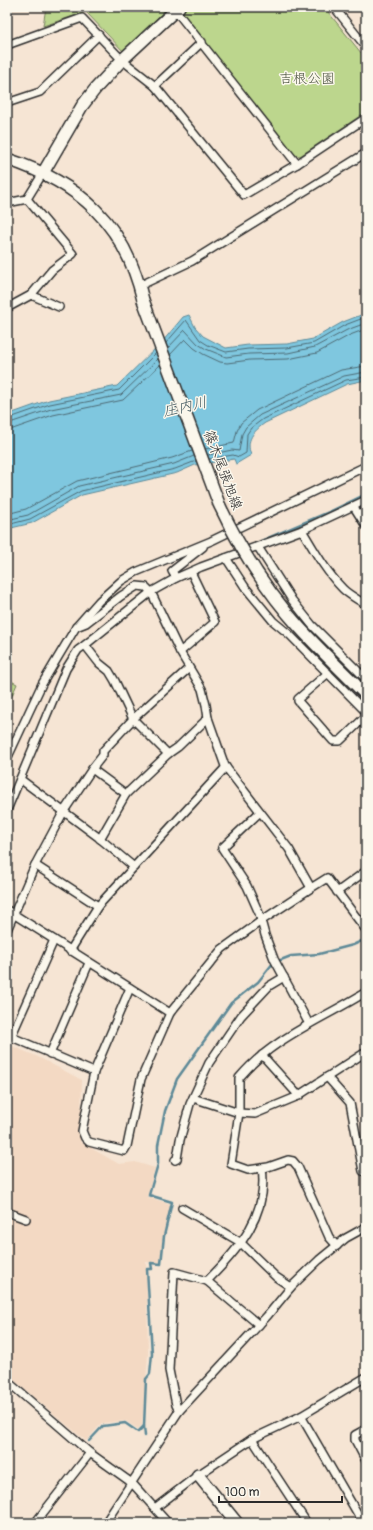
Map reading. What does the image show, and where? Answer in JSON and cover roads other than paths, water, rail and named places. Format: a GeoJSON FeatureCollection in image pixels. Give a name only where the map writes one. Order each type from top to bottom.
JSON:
{"type":"FeatureCollection","features":[{"type":"Feature","properties":{"kind":"main road"},"geometry":{"type":"LineString","coordinates":[[43,173],[82,106],[96,88],[122,60],[178,9]]}},
{"type":"Feature","properties":{"kind":"main road","name":"篠木尾張旭線"},"geometry":{"type":"LineString","coordinates":[[7,158],[55,178],[76,192],[106,221],[120,242],[139,286],[142,300],[219,504],[232,533],[260,578],[287,614],[366,695]]}},
{"type":"Feature","properties":{"kind":"main road"},"geometry":{"type":"LineString","coordinates":[[198,1475],[237,1523]]}},
{"type":"Feature","properties":{"kind":"street"},"geometry":{"type":"LineString","coordinates":[[334,7],[366,47]]}},
{"type":"Feature","properties":{"kind":"street"},"geometry":{"type":"LineString","coordinates":[[178,9],[297,164]]}},
{"type":"Feature","properties":{"kind":"street"},"geometry":{"type":"LineString","coordinates":[[7,45],[82,18],[122,60],[155,86],[244,195],[297,164],[366,118]]}},
{"type":"Feature","properties":{"kind":"street"},"geometry":{"type":"LineString","coordinates":[[7,103],[40,92],[99,35]]}},
{"type":"Feature","properties":{"kind":"street"},"geometry":{"type":"LineString","coordinates":[[155,86],[202,42]]}},
{"type":"Feature","properties":{"kind":"street"},"geometry":{"type":"LineString","coordinates":[[139,286],[192,261],[366,153]]}},
{"type":"Feature","properties":{"kind":"street"},"geometry":{"type":"LineString","coordinates":[[7,203],[27,199],[43,173]]}},
{"type":"Feature","properties":{"kind":"street"},"geometry":{"type":"LineString","coordinates":[[8,305],[31,295],[52,270],[73,254],[27,199]]}},
{"type":"Feature","properties":{"kind":"street"},"geometry":{"type":"LineString","coordinates":[[31,295],[59,307]]}},
{"type":"Feature","properties":{"kind":"street"},"geometry":{"type":"LineString","coordinates":[[7,759],[42,684],[76,627],[98,601],[121,581],[136,572],[211,541],[366,466]]}},
{"type":"Feature","properties":{"kind":"street"},"geometry":{"type":"LineString","coordinates":[[7,810],[66,670],[78,650],[85,646],[151,592],[176,578],[302,530],[366,500]]}},
{"type":"Feature","properties":{"kind":"street"},"geometry":{"type":"LineString","coordinates":[[354,506],[366,526]]}},
{"type":"Feature","properties":{"kind":"street"},"geometry":{"type":"LineString","coordinates":[[302,530],[322,564],[334,579],[344,590],[366,605]]}},
{"type":"Feature","properties":{"kind":"street"},"geometry":{"type":"LineString","coordinates":[[176,578],[172,571],[211,541]]}},
{"type":"Feature","properties":{"kind":"street"},"geometry":{"type":"LineString","coordinates":[[258,547],[292,600],[312,625],[366,678]]}},
{"type":"Feature","properties":{"kind":"street"},"geometry":{"type":"LineString","coordinates":[[226,558],[245,587],[273,621],[290,635],[366,712]]}},
{"type":"Feature","properties":{"kind":"street"},"geometry":{"type":"LineString","coordinates":[[180,652],[215,622],[191,572]]}},
{"type":"Feature","properties":{"kind":"street"},"geometry":{"type":"LineString","coordinates":[[76,627],[86,623],[121,596],[137,586],[146,586],[151,592],[180,652],[202,689],[208,718],[226,767],[289,849],[311,888]]}},
{"type":"Feature","properties":{"kind":"street"},"geometry":{"type":"LineString","coordinates":[[85,646],[99,663],[109,672],[115,681],[133,720],[168,754]]}},
{"type":"Feature","properties":{"kind":"street"},"geometry":{"type":"LineString","coordinates":[[7,930],[35,865],[64,811],[103,755],[103,751],[133,720],[189,668]]}},
{"type":"Feature","properties":{"kind":"street"},"geometry":{"type":"LineString","coordinates":[[328,673],[298,699],[298,701],[333,740],[340,741],[366,716]]}},
{"type":"Feature","properties":{"kind":"street"},"geometry":{"type":"LineString","coordinates":[[100,839],[126,794],[208,718]]}},
{"type":"Feature","properties":{"kind":"street"},"geometry":{"type":"LineString","coordinates":[[70,951],[98,906],[226,767]]}},
{"type":"Feature","properties":{"kind":"street"},"geometry":{"type":"LineString","coordinates":[[92,769],[126,794]]}},
{"type":"Feature","properties":{"kind":"street"},"geometry":{"type":"LineString","coordinates":[[20,779],[64,811],[134,867]]}},
{"type":"Feature","properties":{"kind":"street"},"geometry":{"type":"LineString","coordinates":[[260,812],[222,848],[246,886],[276,962],[309,1024]]}},
{"type":"Feature","properties":{"kind":"street"},"geometry":{"type":"LineString","coordinates":[[35,865],[98,906]]}},
{"type":"Feature","properties":{"kind":"street"},"geometry":{"type":"LineString","coordinates":[[337,892],[366,871]]}},
{"type":"Feature","properties":{"kind":"street"},"geometry":{"type":"LineString","coordinates":[[130,988],[94,1072],[82,1131],[85,1138],[89,1142],[124,1151],[127,1146],[141,1079],[170,1013],[222,949],[326,878],[366,930]]}},
{"type":"Feature","properties":{"kind":"street"},"geometry":{"type":"LineString","coordinates":[[7,910],[170,1013]]}},
{"type":"Feature","properties":{"kind":"street"},"geometry":{"type":"LineString","coordinates":[[54,940],[9,1036],[94,1072]]}},
{"type":"Feature","properties":{"kind":"street"},"geometry":{"type":"LineString","coordinates":[[50,1054],[89,963]]}},
{"type":"Feature","properties":{"kind":"street"},"geometry":{"type":"LineString","coordinates":[[175,1160],[178,1156],[180,1140],[193,1098],[209,1063],[241,1016],[269,986],[284,977]]}},
{"type":"Feature","properties":{"kind":"street"},"geometry":{"type":"LineString","coordinates":[[337,1246],[329,1237],[298,1167],[293,1161],[288,1160],[262,1168],[248,1170],[231,1164],[239,1113],[239,1078],[262,1054],[309,1024],[366,992]]}},
{"type":"Feature","properties":{"kind":"street"},"geometry":{"type":"LineString","coordinates":[[193,1098],[239,1113],[255,1114],[299,1096],[366,1052]]}},
{"type":"Feature","properties":{"kind":"street"},"geometry":{"type":"LineString","coordinates":[[262,1054],[299,1096]]}},
{"type":"Feature","properties":{"kind":"street"},"geometry":{"type":"LineString","coordinates":[[328,1077],[350,1103],[363,1171],[366,1170]]}},
{"type":"Feature","properties":{"kind":"street"},"geometry":{"type":"LineString","coordinates":[[207,1282],[227,1261],[252,1226],[261,1206],[263,1176],[262,1168]]}},
{"type":"Feature","properties":{"kind":"street"},"geometry":{"type":"LineString","coordinates":[[182,1208],[240,1242],[276,1278],[291,1287]]}},
{"type":"Feature","properties":{"kind":"street"},"geometry":{"type":"LineString","coordinates":[[7,1212],[26,1219]]}},
{"type":"Feature","properties":{"kind":"street"},"geometry":{"type":"LineString","coordinates":[[105,1523],[179,1411],[259,1325],[291,1287],[319,1260],[346,1238],[366,1227]]}},
{"type":"Feature","properties":{"kind":"street"},"geometry":{"type":"LineString","coordinates":[[179,1411],[176,1405],[169,1370],[174,1272],[207,1282],[259,1325]]}},
{"type":"Feature","properties":{"kind":"street"},"geometry":{"type":"LineString","coordinates":[[155,1508],[198,1475],[252,1439],[301,1416],[366,1377]]}},
{"type":"Feature","properties":{"kind":"street"},"geometry":{"type":"LineString","coordinates":[[7,1381],[90,1452],[132,1483],[168,1523]]}},
{"type":"Feature","properties":{"kind":"street"},"geometry":{"type":"LineString","coordinates":[[301,1416],[362,1523]]}},
{"type":"Feature","properties":{"kind":"street"},"geometry":{"type":"LineString","coordinates":[[366,1429],[355,1436],[354,1440],[366,1461]]}},
{"type":"Feature","properties":{"kind":"street"},"geometry":{"type":"LineString","coordinates":[[252,1439],[307,1523]]}},
{"type":"Feature","properties":{"kind":"street"},"geometry":{"type":"LineString","coordinates":[[35,1523],[90,1452]]}},
{"type":"Feature","properties":{"kind":"water","name":"庄内川"},"geometry":{"type":"Polygon","coordinates":[[[366,313],[366,380],[347,384],[265,423],[257,429],[250,440],[249,450],[251,455],[236,464],[234,459],[195,465],[177,473],[82,495],[32,523],[7,529],[7,415],[49,400],[117,386],[163,341],[183,317],[189,315],[195,327],[203,336],[226,348],[248,345],[287,344],[313,339],[343,322],[366,313]]]}},
{"type":"Feature","properties":{"kind":"waterway"},"geometry":{"type":"LineString","coordinates":[[261,541],[329,512],[366,494]]}},
{"type":"Feature","properties":{"kind":"waterway"},"geometry":{"type":"LineString","coordinates":[[145,1436],[146,1379],[150,1374],[152,1354],[147,1269],[152,1269],[151,1263],[161,1264],[164,1236],[172,1202],[149,1195],[158,1164],[158,1145],[165,1111],[177,1079],[231,1003],[258,982],[273,963],[291,956],[319,954],[353,945],[366,939]]}},
{"type":"Feature","properties":{"kind":"waterway"},"geometry":{"type":"LineString","coordinates":[[89,1441],[103,1426],[125,1423],[138,1432],[144,1426]]}},
{"type":"Feature","properties":{"kind":"park label","name":"吉根公園"},"geometry":{"type":"Point","coordinates":[307,78]}}]}
